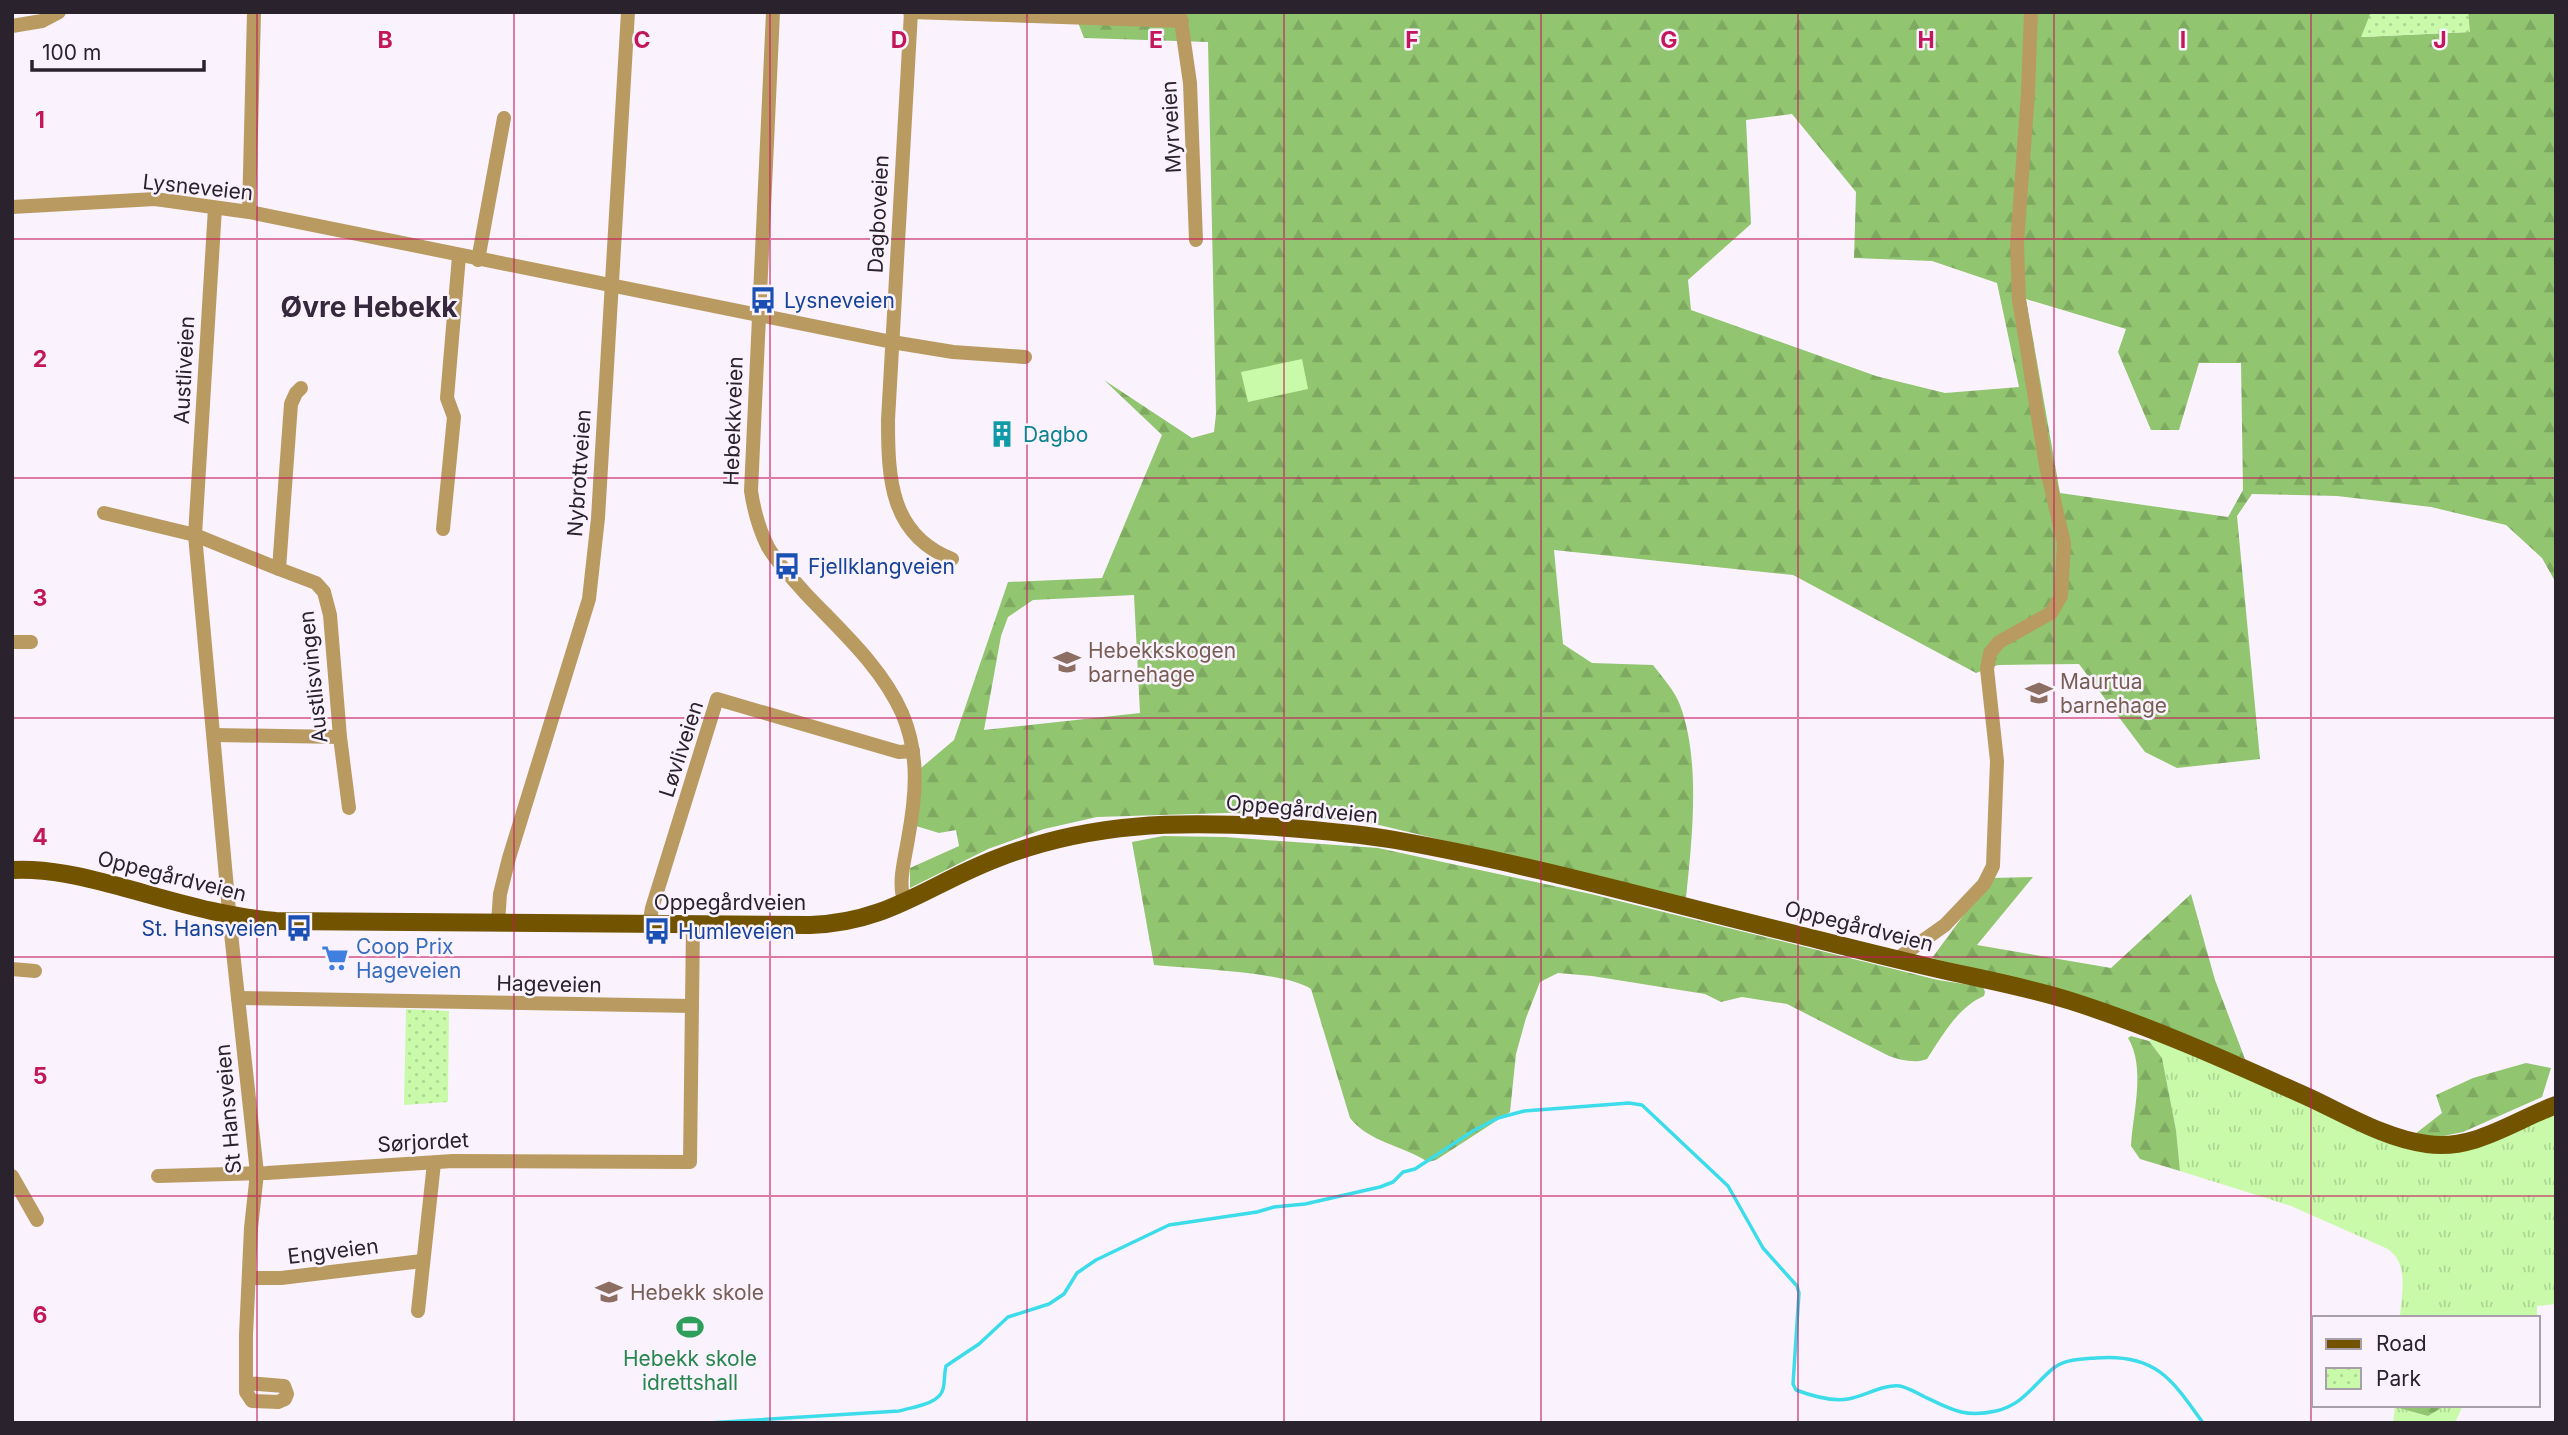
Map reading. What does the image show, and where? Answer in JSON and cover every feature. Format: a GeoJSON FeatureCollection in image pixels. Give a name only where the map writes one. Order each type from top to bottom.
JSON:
{"type":"FeatureCollection","features":[{"type":"Feature","properties":{"kind":"main road","name":"Oppegårdveien"},"geometry":{"type":"LineString","coordinates":[[12,870],[40,870],[73,875],[231,916],[298,922],[834,924],[871,917],[996,858],[1048,842],[1125,826],[1226,824],[1355,833],[1398,840],[1566,878],[2070,1001],[2188,1043],[2385,1132],[2419,1143],[2442,1146],[2466,1143],[2556,1105]]}},
{"type":"Feature","properties":{"kind":"street"},"geometry":{"type":"LineString","coordinates":[[12,26],[42,21],[59,12]]}},
{"type":"Feature","properties":{"kind":"street"},"geometry":{"type":"LineString","coordinates":[[249,212],[254,12]]}},
{"type":"Feature","properties":{"kind":"street","name":"Nybrottveien"},"geometry":{"type":"LineString","coordinates":[[498,923],[500,894],[509,858],[589,599],[598,518],[628,12]]}},
{"type":"Feature","properties":{"kind":"street","name":"Hebekkveien"},"geometry":{"type":"LineString","coordinates":[[773,12],[750,465],[751,491],[756,517],[768,546],[779,562],[862,653],[886,685],[902,714],[913,751],[915,781],[902,883],[905,903]]}},
{"type":"Feature","properties":{"kind":"street"},"geometry":{"type":"LineString","coordinates":[[911,12],[1163,22],[1181,16]]}},
{"type":"Feature","properties":{"kind":"street","name":"Dagboveien"},"geometry":{"type":"LineString","coordinates":[[911,12],[888,420],[888,467],[893,496],[907,523],[920,540],[936,552],[953,559]]}},
{"type":"Feature","properties":{"kind":"street"},"geometry":{"type":"LineString","coordinates":[[1897,959],[1945,925],[1984,884],[1993,866],[1997,761],[1987,669],[1990,653],[1998,642],[2051,613],[2061,596],[2064,543],[2046,466],[2020,300],[2017,244],[2031,12]]}},
{"type":"Feature","properties":{"kind":"street","name":"Myrveien"},"geometry":{"type":"LineString","coordinates":[[1181,16],[1192,108],[1196,240]]}},
{"type":"Feature","properties":{"kind":"street"},"geometry":{"type":"LineString","coordinates":[[478,260],[505,118]]}},
{"type":"Feature","properties":{"kind":"street","name":"Lysneveien"},"geometry":{"type":"LineString","coordinates":[[12,206],[155,200],[249,212],[892,342],[953,352],[1025,357]]}},
{"type":"Feature","properties":{"kind":"street","name":"Austliveien"},"geometry":{"type":"LineString","coordinates":[[215,208],[195,535],[231,916]]}},
{"type":"Feature","properties":{"kind":"street"},"geometry":{"type":"LineString","coordinates":[[443,529],[454,417],[447,398],[459,256]]}},
{"type":"Feature","properties":{"kind":"street"},"geometry":{"type":"LineString","coordinates":[[279,569],[291,404],[301,388]]}},
{"type":"Feature","properties":{"kind":"street"},"geometry":{"type":"LineString","coordinates":[[104,513],[195,535]]}},
{"type":"Feature","properties":{"kind":"street","name":"Austlisvingen"},"geometry":{"type":"LineString","coordinates":[[195,535],[316,583],[324,592],[330,615],[349,808]]}},
{"type":"Feature","properties":{"kind":"street"},"geometry":{"type":"LineString","coordinates":[[12,642],[31,642]]}},
{"type":"Feature","properties":{"kind":"street","name":"Løvliveien"},"geometry":{"type":"LineString","coordinates":[[649,925],[717,699],[899,752],[913,751]]}},
{"type":"Feature","properties":{"kind":"street"},"geometry":{"type":"LineString","coordinates":[[215,734],[340,737]]}},
{"type":"Feature","properties":{"kind":"street","name":"St Hansveien"},"geometry":{"type":"LineString","coordinates":[[231,916],[257,1173],[248,1278],[246,1382]]}},
{"type":"Feature","properties":{"kind":"street"},"geometry":{"type":"LineString","coordinates":[[692,1006],[693,925]]}},
{"type":"Feature","properties":{"kind":"street"},"geometry":{"type":"LineString","coordinates":[[12,969],[35,971]]}},
{"type":"Feature","properties":{"kind":"street","name":"Hageveien"},"geometry":{"type":"LineString","coordinates":[[238,998],[692,1006]]}},
{"type":"Feature","properties":{"kind":"street","name":"Sørjordet"},"geometry":{"type":"LineString","coordinates":[[158,1176],[473,1160],[690,1162],[692,1006]]}},
{"type":"Feature","properties":{"kind":"street"},"geometry":{"type":"LineString","coordinates":[[418,1311],[433,1163]]}},
{"type":"Feature","properties":{"kind":"street"},"geometry":{"type":"LineString","coordinates":[[12,1176],[37,1220]]}},
{"type":"Feature","properties":{"kind":"street","name":"Engveien"},"geometry":{"type":"LineString","coordinates":[[248,1278],[281,1278],[422,1261]]}},
{"type":"Feature","properties":{"kind":"green space"},"geometry":{"type":"Polygon","coordinates":[[[1074,12],[2371,12],[2362,37],[2469,32],[2468,12],[2556,12],[2556,583],[2542,558],[2506,525],[2431,507],[2337,496],[2252,494],[2237,516],[2260,759],[2177,768],[2145,752],[2079,664],[1998,665],[1976,673],[1793,575],[1554,550],[1563,644],[1592,663],[1653,665],[1672,689],[1680,705],[1687,727],[1693,775],[1686,898],[1379,825],[1293,814],[1226,813],[1097,817],[1044,829],[988,849],[910,888],[910,868],[959,846],[956,830],[939,833],[916,826],[921,768],[954,740],[1008,582],[1102,578],[1162,435],[1104,380],[1192,438],[1214,432],[1216,414],[1208,42],[1084,38],[1074,12]],[[1792,114],[1746,120],[1751,224],[1688,280],[1691,310],[1876,376],[1945,393],[2019,387],[1997,283],[1932,261],[1854,258],[1856,192],[1792,114]],[[2026,299],[2060,493],[2228,517],[2243,490],[2241,363],[2199,363],[2179,430],[2151,430],[2118,352],[2126,329],[2026,299]],[[1134,595],[1033,600],[1008,617],[1001,636],[984,730],[1140,713],[1134,595]]]}},
{"type":"Feature","properties":{"kind":"green space"},"geometry":{"type":"Polygon","coordinates":[[[2371,12],[2468,12],[2470,32],[2361,37],[2371,12]]]}},
{"type":"Feature","properties":{"kind":"green space"},"geometry":{"type":"Polygon","coordinates":[[[1302,359],[1308,389],[1248,402],[1241,372],[1302,359]]]}},
{"type":"Feature","properties":{"kind":"green space"},"geometry":{"type":"Polygon","coordinates":[[[1163,836],[1225,837],[1378,848],[1591,894],[1938,980],[1983,987],[1985,992],[1984,996],[1958,1015],[1927,1059],[1913,1061],[1889,1056],[1787,1004],[1742,997],[1721,1002],[1705,994],[1558,973],[1540,982],[1526,1018],[1516,1054],[1510,1112],[1436,1160],[1428,1162],[1367,1133],[1350,1118],[1311,989],[1280,978],[1154,965],[1132,842],[1163,836]]]}},
{"type":"Feature","properties":{"kind":"green space"},"geometry":{"type":"Polygon","coordinates":[[[2033,877],[1977,945],[2111,968],[2191,894],[2215,980],[2245,1059],[2125,1012],[1932,958],[1991,878],[2033,877]]]}},
{"type":"Feature","properties":{"kind":"green space"},"geometry":{"type":"Polygon","coordinates":[[[406,1009],[449,1011],[448,1102],[404,1105],[406,1009]]]}},
{"type":"Feature","properties":{"kind":"green space"},"geometry":{"type":"Polygon","coordinates":[[[2156,1035],[2417,1149],[2556,1112],[2556,1304],[2537,1306],[2537,1316],[2400,1316],[2402,1272],[2395,1256],[2388,1249],[2291,1206],[2180,1171],[2176,1130],[2162,1058],[2149,1041],[2156,1035]]]}},
{"type":"Feature","properties":{"kind":"green space"},"geometry":{"type":"Polygon","coordinates":[[[2131,1036],[2149,1041],[2162,1058],[2176,1130],[2180,1171],[2140,1159],[2131,1146],[2137,1076],[2128,1038],[2131,1036]]]}},
{"type":"Feature","properties":{"kind":"green space"},"geometry":{"type":"Polygon","coordinates":[[[2526,1063],[2551,1068],[2542,1097],[2463,1132],[2438,1137],[2415,1134],[2442,1113],[2436,1095],[2473,1078],[2526,1063]]]}},
{"type":"Feature","properties":{"kind":"green space"},"geometry":{"type":"Polygon","coordinates":[[[2395,1407],[2428,1416],[2443,1407],[2462,1407],[2455,1423],[2393,1423],[2395,1407]]]}},
{"type":"Feature","properties":{"kind":"green space"},"geometry":{"type":"Polygon","coordinates":[[[2395,1407],[2443,1407],[2428,1416],[2395,1407]]]}},
{"type":"Feature","properties":{"kind":"waterway"},"geometry":{"type":"LineString","coordinates":[[708,1423],[899,1411],[925,1404],[941,1394],[946,1366],[979,1344],[1008,1317],[1049,1304],[1064,1294],[1077,1273],[1096,1260],[1169,1225],[1305,1204],[1380,1187],[1393,1182],[1403,1172],[1415,1169],[1473,1131],[1498,1118],[1524,1111],[1629,1103],[1642,1105],[1728,1186],[1763,1248],[1797,1286],[1799,1293],[1793,1384],[1796,1390],[1822,1398],[1842,1400],[1900,1386],[1959,1412],[1976,1414],[2006,1408],[2060,1364],[2080,1359],[2116,1358],[2133,1360],[2160,1372],[2182,1394],[2203,1423]]}},
{"type":"Feature","properties":{"kind":"place","name":"Lysneveien"},"geometry":{"type":"Point","coordinates":[763,300]}},
{"type":"Feature","properties":{"kind":"place","name":"Dagbo"},"geometry":{"type":"Point","coordinates":[1002,434]}},
{"type":"Feature","properties":{"kind":"place","name":"Fjellklangveien"},"geometry":{"type":"Point","coordinates":[787,566]}},
{"type":"Feature","properties":{"kind":"place","name":"Hebekkskogen barnehage"},"geometry":{"type":"Point","coordinates":[1067,662]}},
{"type":"Feature","properties":{"kind":"place","name":"Maurtua barnehage"},"geometry":{"type":"Point","coordinates":[2039,693]}},
{"type":"Feature","properties":{"kind":"place","name":"St. Hansveien"},"geometry":{"type":"Point","coordinates":[299,928]}},
{"type":"Feature","properties":{"kind":"place","name":"Humleveien"},"geometry":{"type":"Point","coordinates":[657,931]}},
{"type":"Feature","properties":{"kind":"place","name":"Coop Prix Hageveien"},"geometry":{"type":"Point","coordinates":[335,958]}},
{"type":"Feature","properties":{"kind":"place","name":"Hebekk skole"},"geometry":{"type":"Point","coordinates":[609,1292]}},
{"type":"Feature","properties":{"kind":"place","name":"Hebekk skole idrettshall"},"geometry":{"type":"Point","coordinates":[690,1327]}},
{"type":"Feature","properties":{"kind":"district","name":"Øvre Hebekk"},"geometry":{"type":"Point","coordinates":[369,307]}}]}
